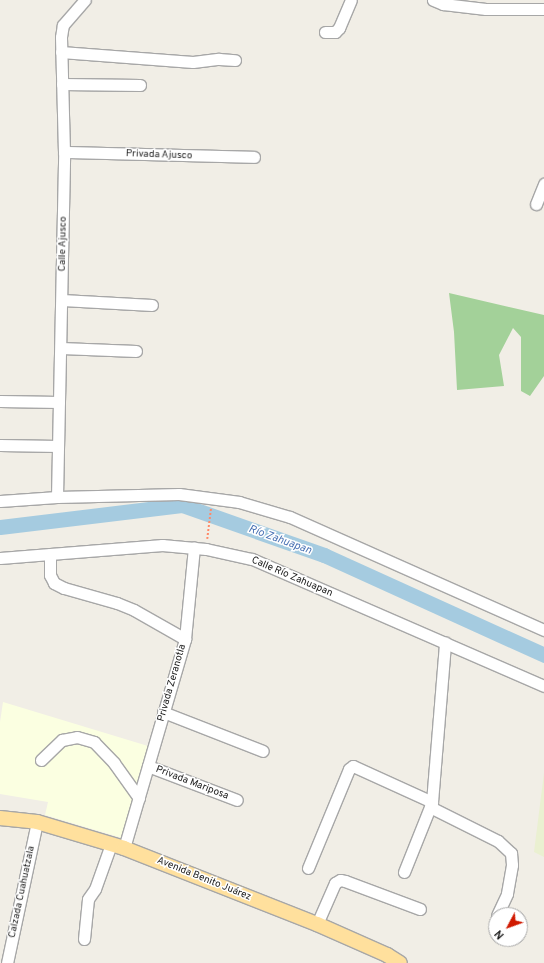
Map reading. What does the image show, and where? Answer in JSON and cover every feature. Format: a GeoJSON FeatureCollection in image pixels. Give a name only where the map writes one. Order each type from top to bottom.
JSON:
{"type":"FeatureCollection","features":[{"type":"Feature","properties":{"kind":"main road","name":"Avenida Benito Juárez"},"geometry":{"type":"LineString","coordinates":[[0,818],[37,822],[118,846],[317,924],[387,959],[400,963]]}},
{"type":"Feature","properties":{"kind":"street","name":"Calle Ajusco"},"geometry":{"type":"LineString","coordinates":[[57,497],[64,152],[62,84],[63,25],[85,0]]}},
{"type":"Feature","properties":{"kind":"street"},"geometry":{"type":"LineString","coordinates":[[325,32],[335,32],[339,28],[351,0]]}},
{"type":"Feature","properties":{"kind":"street"},"geometry":{"type":"LineString","coordinates":[[433,0],[443,4],[464,4],[486,10],[544,9]]}},
{"type":"Feature","properties":{"kind":"street"},"geometry":{"type":"LineString","coordinates":[[62,52],[193,62],[219,59],[235,60]]}},
{"type":"Feature","properties":{"kind":"street"},"geometry":{"type":"LineString","coordinates":[[62,84],[140,86]]}},
{"type":"Feature","properties":{"kind":"street","name":"Privada Ajusco"},"geometry":{"type":"LineString","coordinates":[[64,152],[254,157]]}},
{"type":"Feature","properties":{"kind":"street"},"geometry":{"type":"LineString","coordinates":[[536,204],[544,184]]}},
{"type":"Feature","properties":{"kind":"street"},"geometry":{"type":"LineString","coordinates":[[62,300],[152,305]]}},
{"type":"Feature","properties":{"kind":"street"},"geometry":{"type":"LineString","coordinates":[[61,348],[136,351]]}},
{"type":"Feature","properties":{"kind":"street"},"geometry":{"type":"LineString","coordinates":[[0,401],[59,402]]}},
{"type":"Feature","properties":{"kind":"street"},"geometry":{"type":"LineString","coordinates":[[0,445],[58,446]]}},
{"type":"Feature","properties":{"kind":"street"},"geometry":{"type":"LineString","coordinates":[[0,501],[57,497],[179,494],[239,502],[290,517],[544,630]]}},
{"type":"Feature","properties":{"kind":"street","name":"Calle Río Zahuapan"},"geometry":{"type":"LineString","coordinates":[[0,558],[162,545],[194,547],[252,559],[544,686]]}},
{"type":"Feature","properties":{"kind":"street"},"geometry":{"type":"LineString","coordinates":[[185,639],[194,547]]}},
{"type":"Feature","properties":{"kind":"street","name":"Privada Zeranotla"},"geometry":{"type":"LineString","coordinates":[[50,554],[50,575],[54,583],[64,588],[117,603],[134,610],[185,639],[139,798],[118,846],[88,899],[84,939]]}},
{"type":"Feature","properties":{"kind":"street"},"geometry":{"type":"LineString","coordinates":[[404,872],[431,805],[445,643]]}},
{"type":"Feature","properties":{"kind":"street"},"geometry":{"type":"LineString","coordinates":[[164,712],[263,751]]}},
{"type":"Feature","properties":{"kind":"street"},"geometry":{"type":"LineString","coordinates":[[41,760],[62,740],[77,737],[94,742],[114,763],[139,798]]}},
{"type":"Feature","properties":{"kind":"street","name":"Privada Mariposa"},"geometry":{"type":"LineString","coordinates":[[148,766],[237,800]]}},
{"type":"Feature","properties":{"kind":"street"},"geometry":{"type":"LineString","coordinates":[[308,868],[349,769],[353,766],[498,841],[511,853],[512,865],[507,894],[501,907]]}},
{"type":"Feature","properties":{"kind":"street","name":"Calzada Cuahuatzala"},"geometry":{"type":"LineString","coordinates":[[7,963],[37,822]]}},
{"type":"Feature","properties":{"kind":"street"},"geometry":{"type":"LineString","coordinates":[[317,924],[335,884],[340,880],[420,909]]}},
{"type":"Feature","properties":{"kind":"path"},"geometry":{"type":"LineString","coordinates":[[208,532],[211,509]]}},
{"type":"Feature","properties":{"kind":"shaded area"},"geometry":{"type":"Polygon","coordinates":[[[3,702],[148,746],[122,838],[45,815],[48,802],[0,794],[0,722],[3,702]]]}},
{"type":"Feature","properties":{"kind":"shaded area"},"geometry":{"type":"Polygon","coordinates":[[[544,773],[544,857],[534,852],[544,773]]]}},
{"type":"Feature","properties":{"kind":"green space"},"geometry":{"type":"Polygon","coordinates":[[[449,293],[544,315],[544,376],[530,396],[521,391],[521,337],[513,328],[499,355],[504,386],[457,390],[454,332],[449,293]]]}},
{"type":"Feature","properties":{"kind":"waterway","name":"Río Zahuapan"},"geometry":{"type":"LineString","coordinates":[[0,527],[182,505],[324,555],[544,655]]}}]}
